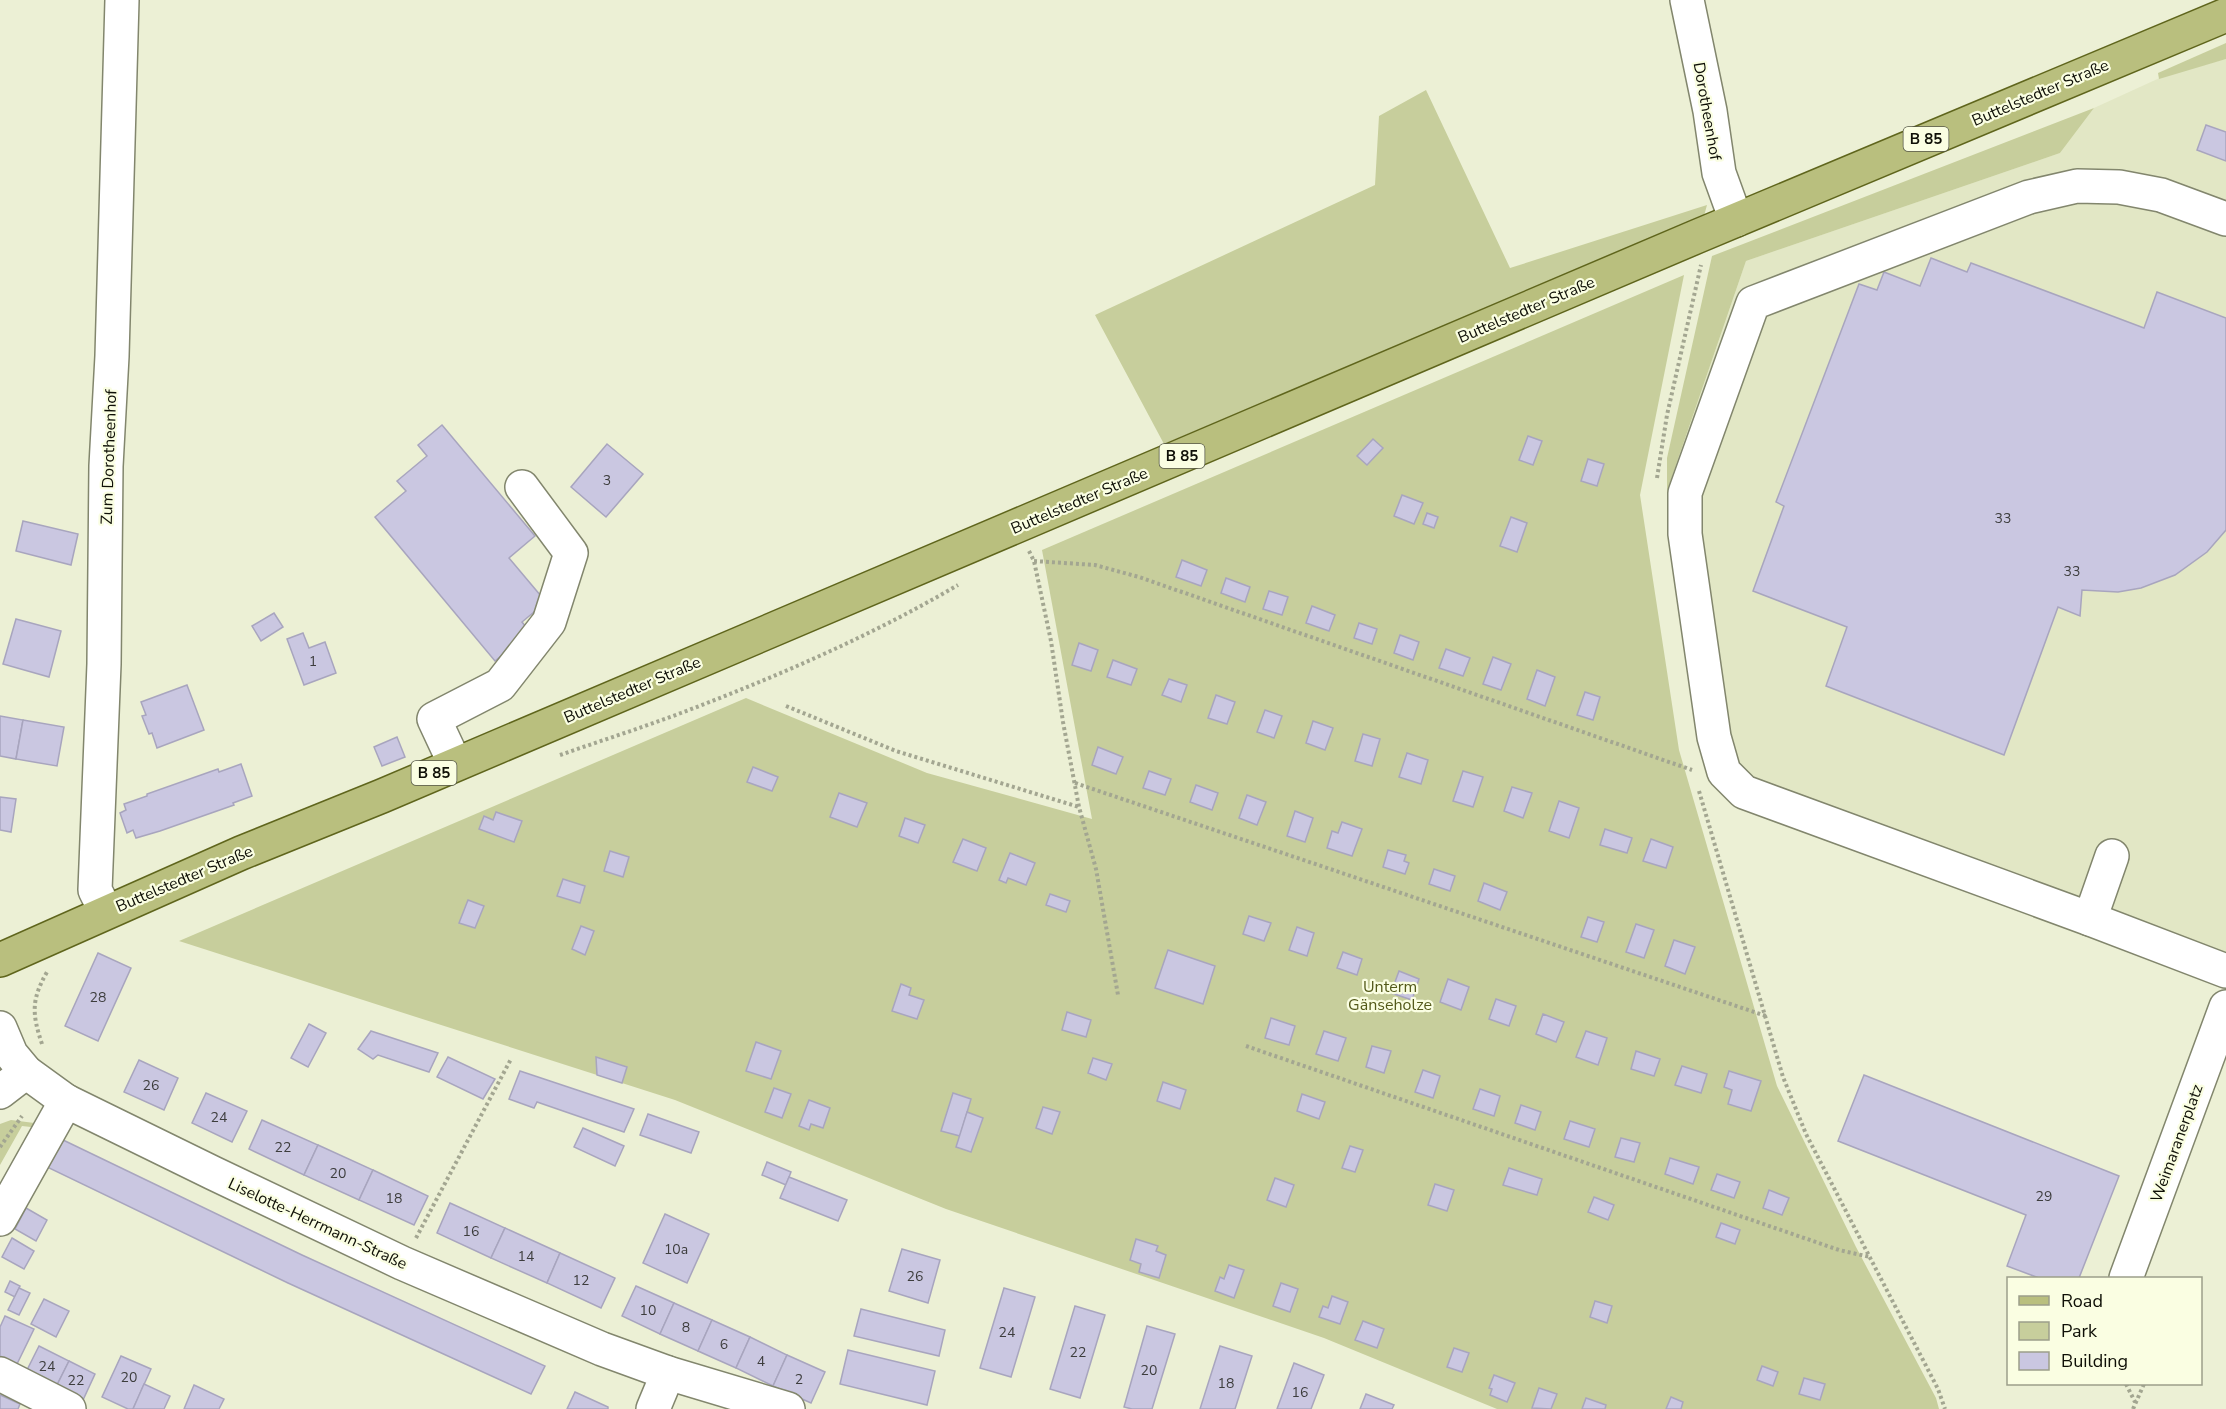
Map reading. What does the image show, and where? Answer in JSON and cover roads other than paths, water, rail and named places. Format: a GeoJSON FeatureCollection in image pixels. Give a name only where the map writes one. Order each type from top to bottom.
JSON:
{"type":"FeatureCollection","features":[{"type":"Feature","properties":{"kind":"main road","name":"Buttelstedter Straße"},"geometry":{"type":"LineString","coordinates":[[0,960],[106,912],[1736,220],[2226,15]]}},
{"type":"Feature","properties":{"kind":"street","name":"Zum Dorotheenhof"},"geometry":{"type":"LineString","coordinates":[[106,912],[95,890],[104,664],[106,466],[112,356],[122,0]]}},
{"type":"Feature","properties":{"kind":"street","name":"Dorotheenhof"},"geometry":{"type":"LineString","coordinates":[[1687,0],[1710,111],[1719,173],[1736,220]]}},
{"type":"Feature","properties":{"kind":"street"},"geometry":{"type":"LineString","coordinates":[[2226,219],[2161,195],[2119,187],[2078,186],[2029,197],[1753,303],[1685,493],[1685,534],[1713,737],[1724,772],[1744,792],[2226,971]]}},
{"type":"Feature","properties":{"kind":"street"},"geometry":{"type":"LineString","coordinates":[[455,764],[434,719],[500,685],[549,622],[571,553],[522,487]]}},
{"type":"Feature","properties":{"kind":"street"},"geometry":{"type":"LineString","coordinates":[[2090,919],[2112,856]]}},
{"type":"Feature","properties":{"kind":"street","name":"Weimaranerplatz"},"geometry":{"type":"LineString","coordinates":[[2126,1277],[2226,1007]]}},
{"type":"Feature","properties":{"kind":"street","name":"Liselotte-Herrmann-Straße"},"geometry":{"type":"LineString","coordinates":[[0,1028],[11,1053],[34,1058],[66,1101],[213,1173],[402,1263],[559,1331],[668,1373],[788,1409]]}},
{"type":"Feature","properties":{"kind":"street"},"geometry":{"type":"LineString","coordinates":[[0,1092],[34,1058]]}},
{"type":"Feature","properties":{"kind":"street"},"geometry":{"type":"LineString","coordinates":[[0,1219],[66,1101]]}},
{"type":"Feature","properties":{"kind":"street"},"geometry":{"type":"LineString","coordinates":[[653,1409],[668,1373]]}},
{"type":"Feature","properties":{"kind":"street"},"geometry":{"type":"LineString","coordinates":[[0,1374],[69,1409]]}},
{"type":"Feature","properties":{"kind":"park label","name":"Unterm Gänseholze"},"geometry":{"type":"Point","coordinates":[1390,995]}}]}
